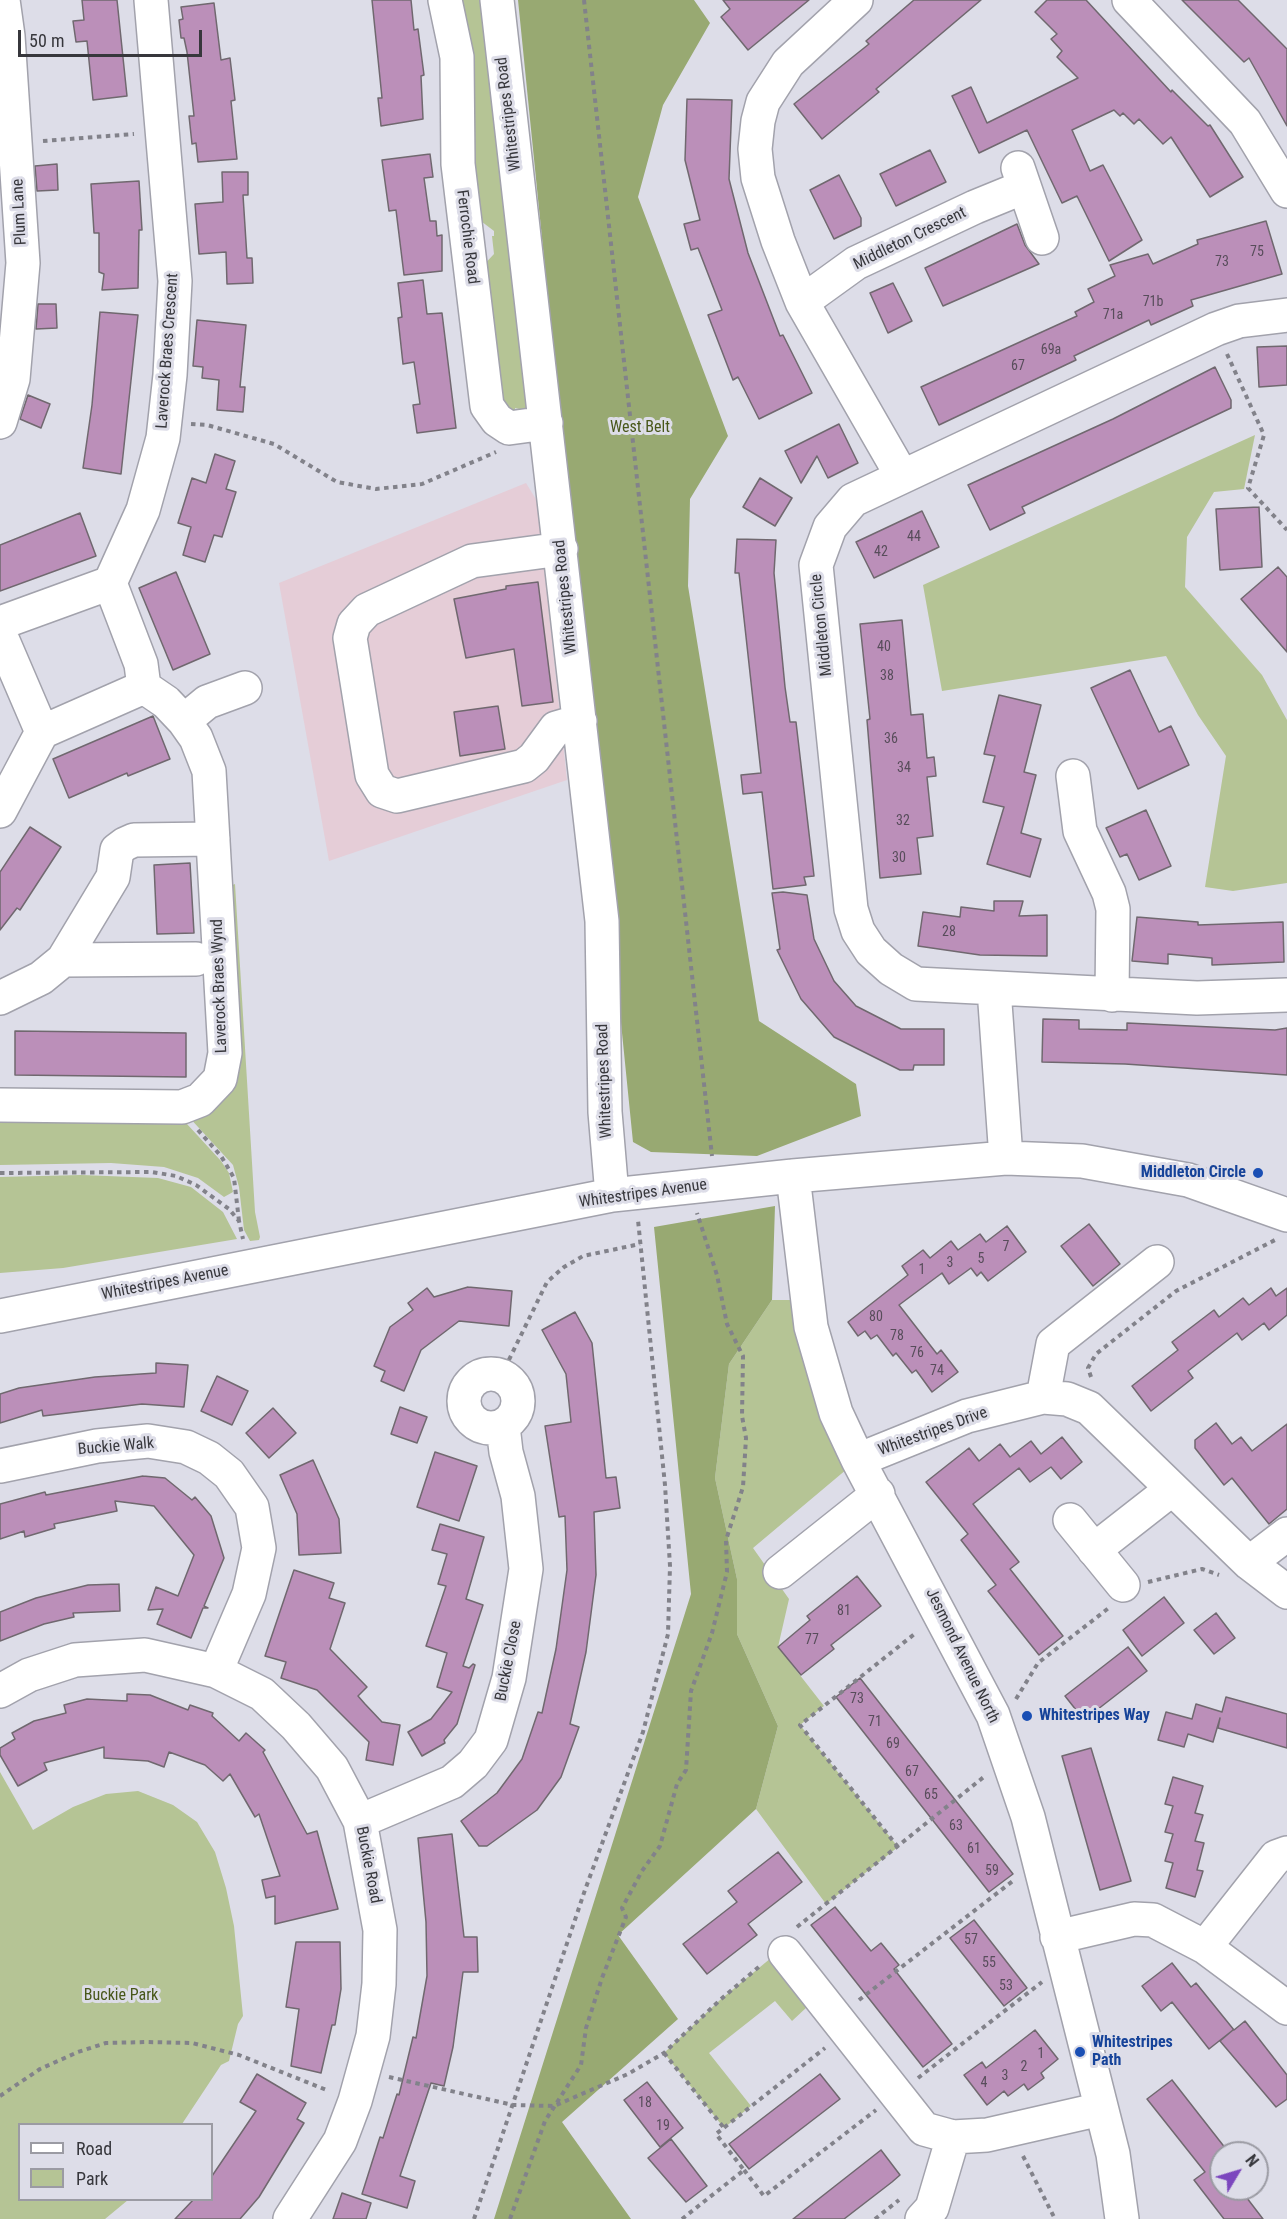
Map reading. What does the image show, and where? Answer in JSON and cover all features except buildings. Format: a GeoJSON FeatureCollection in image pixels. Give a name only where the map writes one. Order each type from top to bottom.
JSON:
{"type":"FeatureCollection","features":[{"type":"Feature","properties":{"kind":"street","name":"Plum Lane"},"geometry":{"type":"LineString","coordinates":[[0,422],[13,379],[23,263],[3,0]]}},
{"type":"Feature","properties":{"kind":"street","name":"Laverock Braes Crescent"},"geometry":{"type":"LineString","coordinates":[[110,583],[143,510],[163,438],[170,375],[175,281],[151,0]]}},
{"type":"Feature","properties":{"kind":"street","name":"Ferrochie Road"},"geometry":{"type":"LineString","coordinates":[[445,0],[457,57],[458,164],[487,406],[497,420],[508,428],[546,423]]}},
{"type":"Feature","properties":{"kind":"street","name":"Whitestripes Road"},"geometry":{"type":"LineString","coordinates":[[497,0],[602,921],[605,1112],[625,1194]]}},
{"type":"Feature","properties":{"kind":"street"},"geometry":{"type":"LineString","coordinates":[[1129,0],[1245,122],[1287,191]]}},
{"type":"Feature","properties":{"kind":"street"},"geometry":{"type":"LineString","coordinates":[[850,2],[788,63],[763,102],[755,149],[758,178],[778,241],[802,302],[902,476]]}},
{"type":"Feature","properties":{"kind":"street","name":"Middleton Crescent"},"geometry":{"type":"LineString","coordinates":[[802,302],[856,263],[975,207],[1021,177],[1042,238]]}},
{"type":"Feature","properties":{"kind":"street","name":"Middleton Circle"},"geometry":{"type":"LineString","coordinates":[[1287,315],[1239,321],[1216,329],[853,500],[830,527],[816,565],[851,909],[858,931],[871,951],[891,969],[916,984],[1197,999],[1287,995]]}},
{"type":"Feature","properties":{"kind":"street"},"geometry":{"type":"LineString","coordinates":[[561,549],[471,561],[367,610],[354,624],[350,638],[372,775],[382,791],[397,796],[524,766],[534,758],[556,728],[580,721]]}},
{"type":"Feature","properties":{"kind":"street"},"geometry":{"type":"LineString","coordinates":[[0,623],[110,583],[141,664],[144,687],[42,732],[0,810]]}},
{"type":"Feature","properties":{"kind":"street"},"geometry":{"type":"LineString","coordinates":[[0,634],[42,732]]}},
{"type":"Feature","properties":{"kind":"street","name":"Laverock Braes Wynd"},"geometry":{"type":"LineString","coordinates":[[0,1105],[168,1107],[191,1105],[209,1093],[220,1079],[225,1053],[209,771],[196,738],[184,721],[166,702],[144,687]]}},
{"type":"Feature","properties":{"kind":"street"},"geometry":{"type":"LineString","coordinates":[[184,721],[207,702],[245,688]]}},
{"type":"Feature","properties":{"kind":"street"},"geometry":{"type":"LineString","coordinates":[[1072,776],[1080,831],[1109,892],[1113,909],[1112,995]]}},
{"type":"Feature","properties":{"kind":"street"},"geometry":{"type":"LineString","coordinates":[[0,998],[41,978],[63,960],[113,877],[117,850],[125,844],[135,840],[213,839]]}},
{"type":"Feature","properties":{"kind":"street"},"geometry":{"type":"LineString","coordinates":[[63,960],[196,959]]}},
{"type":"Feature","properties":{"kind":"street"},"geometry":{"type":"LineString","coordinates":[[994,988],[1006,1158]]}},
{"type":"Feature","properties":{"kind":"street","name":"Whitestripes Avenue"},"geometry":{"type":"LineString","coordinates":[[0,1316],[625,1194],[793,1176],[1006,1158],[1082,1161],[1188,1180],[1283,1226]]}},
{"type":"Feature","properties":{"kind":"street","name":"Jesmond Avenue North"},"geometry":{"type":"LineString","coordinates":[[793,1176],[811,1327],[836,1413],[858,1460],[941,1612],[993,1715],[1028,1817],[1060,1951],[1099,2063],[1101,2109],[1113,2154],[1122,2219]]}},
{"type":"Feature","properties":{"kind":"street"},"geometry":{"type":"LineString","coordinates":[[1043,1397],[1053,1344],[1157,1262]]}},
{"type":"Feature","properties":{"kind":"street"},"geometry":{"type":"LineString","coordinates":[[482,1375],[501,1376],[514,1387],[518,1405],[515,1413],[503,1426],[484,1428],[467,1416],[463,1397],[467,1387],[482,1375]]}},
{"type":"Feature","properties":{"kind":"street","name":"Whitestripes Drive"},"geometry":{"type":"LineString","coordinates":[[858,1460],[967,1416],[1043,1397],[1067,1399],[1089,1408],[1172,1489],[1236,1570],[1287,1592]]}},
{"type":"Feature","properties":{"kind":"street","name":"Buckie Close"},"geometry":{"type":"LineString","coordinates":[[360,1821],[452,1782],[473,1764],[491,1740],[509,1678],[525,1569],[518,1496],[503,1426]]}},
{"type":"Feature","properties":{"kind":"street","name":"Buckie Walk"},"geometry":{"type":"LineString","coordinates":[[0,1466],[98,1446],[148,1441],[186,1447],[209,1458],[229,1474],[252,1507],[259,1548],[249,1594],[216,1671]]}},
{"type":"Feature","properties":{"kind":"street"},"geometry":{"type":"LineString","coordinates":[[1094,1550],[1172,1489]]}},
{"type":"Feature","properties":{"kind":"street"},"geometry":{"type":"LineString","coordinates":[[780,1572],[878,1494]]}},
{"type":"Feature","properties":{"kind":"street"},"geometry":{"type":"LineString","coordinates":[[1070,1520],[1125,1591]]}},
{"type":"Feature","properties":{"kind":"street"},"geometry":{"type":"LineString","coordinates":[[1236,1570],[1287,1534]]}},
{"type":"Feature","properties":{"kind":"street","name":"Buckie Road"},"geometry":{"type":"LineString","coordinates":[[0,1691],[29,1675],[75,1660],[145,1655],[216,1671],[262,1694],[296,1725],[332,1768],[360,1821],[380,1930],[379,1984],[373,2036],[360,2088],[340,2141],[290,2219]]}},
{"type":"Feature","properties":{"kind":"street"},"geometry":{"type":"LineString","coordinates":[[1205,1947],[1276,1857],[1287,1853]]}},
{"type":"Feature","properties":{"kind":"street"},"geometry":{"type":"LineString","coordinates":[[1060,1951],[1134,1919],[1154,1920],[1205,1947],[1287,2008]]}},
{"type":"Feature","properties":{"kind":"street"},"geometry":{"type":"LineString","coordinates":[[785,1953],[852,2016],[908,2086],[924,2128],[953,2137],[987,2135],[1101,2109]]}},
{"type":"Feature","properties":{"kind":"street"},"geometry":{"type":"LineString","coordinates":[[922,2219],[932,2208],[953,2137]]}},
{"type":"Feature","properties":{"kind":"path"},"geometry":{"type":"LineString","coordinates":[[584,0],[716,1184]]}},
{"type":"Feature","properties":{"kind":"path"},"geometry":{"type":"LineString","coordinates":[[15,143],[163,132]]}},
{"type":"Feature","properties":{"kind":"path"},"geometry":{"type":"LineString","coordinates":[[1216,329],[1264,435],[1248,488],[1287,530]]}},
{"type":"Feature","properties":{"kind":"path"},"geometry":{"type":"LineString","coordinates":[[164,424],[207,425],[274,444],[338,482],[376,489],[422,484],[489,456]]}},
{"type":"Feature","properties":{"kind":"path"},"geometry":{"type":"LineString","coordinates":[[168,1107],[192,1125],[229,1166],[234,1178],[239,1221],[249,1267]]}},
{"type":"Feature","properties":{"kind":"path"},"geometry":{"type":"LineString","coordinates":[[0,1173],[152,1172],[176,1176],[214,1197],[239,1221]]}},
{"type":"Feature","properties":{"kind":"path"},"geometry":{"type":"LineString","coordinates":[[474,2219],[585,1890],[642,1732],[668,1634],[669,1566],[665,1485],[640,1244],[625,1194]]}},
{"type":"Feature","properties":{"kind":"path"},"geometry":{"type":"LineString","coordinates":[[510,2219],[545,2121],[581,2065],[586,2028],[602,1978],[626,1917],[622,1908],[642,1871],[660,1846],[677,1784],[686,1770],[691,1691],[712,1633],[727,1572],[726,1540],[743,1487],[746,1438],[742,1416],[743,1356],[727,1324],[717,1275],[697,1211],[687,1209]]}},
{"type":"Feature","properties":{"kind":"path"},"geometry":{"type":"LineString","coordinates":[[1089,1408],[1099,1399],[1088,1368],[1096,1354],[1176,1291],[1264,1248],[1283,1226]]}},
{"type":"Feature","properties":{"kind":"path"},"geometry":{"type":"LineString","coordinates":[[501,1376],[547,1282],[564,1267],[583,1256],[640,1244]]}},
{"type":"Feature","properties":{"kind":"path"},"geometry":{"type":"LineString","coordinates":[[993,1715],[1020,1696],[1038,1663],[1125,1591],[1202,1569],[1236,1570]]}},
{"type":"Feature","properties":{"kind":"path"},"geometry":{"type":"LineString","coordinates":[[897,1847],[800,1725],[941,1612]]}},
{"type":"Feature","properties":{"kind":"path"},"geometry":{"type":"LineString","coordinates":[[0,2096],[40,2069],[78,2052],[106,2043],[147,2042],[192,2043],[360,2088],[382,2076],[513,2105],[554,2106],[611,2082],[664,2053],[745,1978],[773,1956],[785,1953],[788,1935],[1007,1759]]}},
{"type":"Feature","properties":{"kind":"path"},"geometry":{"type":"LineString","coordinates":[[1038,1861],[852,2016],[716,2134],[764,2196],[908,2086],[1060,1951]]}},
{"type":"Feature","properties":{"kind":"path"},"geometry":{"type":"LineString","coordinates":[[664,2053],[723,2128]]}},
{"type":"Feature","properties":{"kind":"path"},"geometry":{"type":"LineString","coordinates":[[1009,2129],[1055,2219]]}},
{"type":"Feature","properties":{"kind":"path"},"geometry":{"type":"LineString","coordinates":[[682,2219],[744,2170]]}},
{"type":"Feature","properties":{"kind":"shaded area"},"geometry":{"type":"Polygon","coordinates":[[[526,483],[537,501],[567,780],[329,861],[279,583],[526,483]]]}},
{"type":"Feature","properties":{"kind":"green space"},"geometry":{"type":"Polygon","coordinates":[[[453,0],[487,0],[533,406],[519,414],[519,409],[515,408],[515,413],[502,404],[483,304],[492,303],[491,296],[483,296],[479,270],[494,254],[492,236],[494,236],[494,231],[473,215],[453,0]]]}},
{"type":"Feature","properties":{"kind":"green space","name":"West Belt"},"geometry":{"type":"Polygon","coordinates":[[[518,0],[694,0],[710,23],[663,105],[638,197],[728,436],[690,499],[688,586],[759,1021],[856,1084],[861,1116],[757,1156],[651,1152],[633,1142],[518,0]]]}},
{"type":"Feature","properties":{"kind":"green space"},"geometry":{"type":"Polygon","coordinates":[[[1255,435],[1244,489],[1214,492],[1187,537],[1185,587],[1262,675],[1287,720],[1287,883],[1233,891],[1205,887],[1226,756],[1198,715],[1166,656],[942,691],[923,585],[1255,435]]]}},
{"type":"Feature","properties":{"kind":"green space"},"geometry":{"type":"Polygon","coordinates":[[[235,884],[255,1212],[260,1237],[259,1240],[250,1241],[244,1230],[239,1187],[233,1165],[187,1115],[206,1106],[227,887],[235,884]]]}},
{"type":"Feature","properties":{"kind":"green space"},"geometry":{"type":"Polygon","coordinates":[[[0,1117],[176,1118],[187,1124],[221,1161],[229,1173],[233,1192],[224,1197],[198,1178],[164,1167],[111,1163],[0,1165],[0,1117]]]}},
{"type":"Feature","properties":{"kind":"green space"},"geometry":{"type":"Polygon","coordinates":[[[81,1175],[158,1178],[191,1187],[223,1212],[237,1239],[63,1268],[0,1273],[0,1177],[81,1175]]]}},
{"type":"Feature","properties":{"kind":"green space"},"geometry":{"type":"Polygon","coordinates":[[[775,1206],[772,1300],[729,1364],[715,1478],[737,1579],[737,1634],[778,1726],[756,1809],[618,1935],[678,2019],[562,2122],[631,2219],[494,2219],[691,1594],[654,1227],[775,1206]]]}},
{"type":"Feature","properties":{"kind":"green space"},"geometry":{"type":"Polygon","coordinates":[[[772,1300],[791,1300],[847,1469],[753,1548],[789,1599],[778,1647],[824,1706],[800,1725],[898,1847],[826,1904],[756,1809],[778,1726],[737,1634],[737,1579],[715,1478],[729,1364],[772,1300]]]}},
{"type":"Feature","properties":{"kind":"green space","name":"Buckie Park"},"geometry":{"type":"Polygon","coordinates":[[[0,1772],[33,1830],[73,1807],[106,1794],[138,1791],[173,1805],[197,1822],[215,1852],[234,1926],[243,2016],[238,2024],[229,2061],[221,2065],[183,2123],[18,2123],[18,2201],[127,2201],[105,2219],[0,2219],[0,1772]]]}},
{"type":"Feature","properties":{"kind":"green space"},"geometry":{"type":"Polygon","coordinates":[[[771,1958],[807,2007],[792,2021],[775,2001],[709,2053],[751,2106],[724,2128],[664,2053],[720,2000],[771,1958]]]}},
{"type":"Feature","properties":{"kind":"place","name":"Middleton Circle"},"geometry":{"type":"Point","coordinates":[1258,1173]}},
{"type":"Feature","properties":{"kind":"place","name":"Whitestripes Way"},"geometry":{"type":"Point","coordinates":[1027,1716]}},
{"type":"Feature","properties":{"kind":"place","name":"Whitestripes Path"},"geometry":{"type":"Point","coordinates":[1080,2052]}}]}
